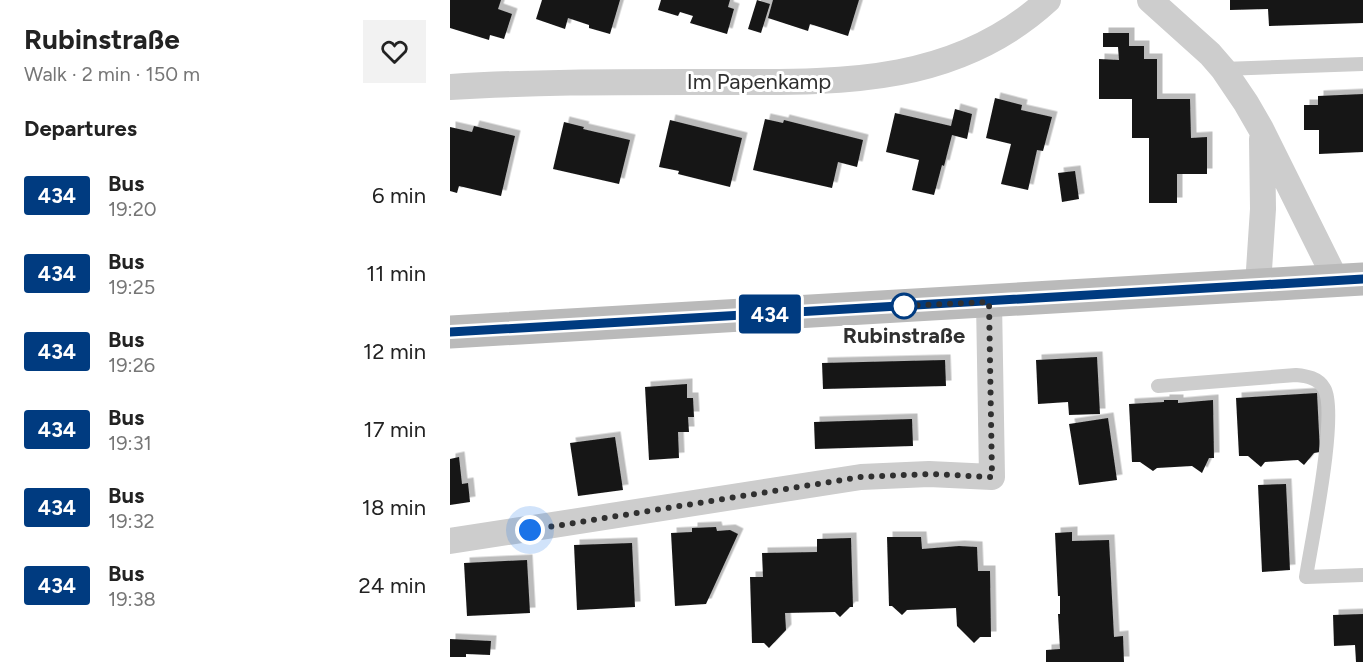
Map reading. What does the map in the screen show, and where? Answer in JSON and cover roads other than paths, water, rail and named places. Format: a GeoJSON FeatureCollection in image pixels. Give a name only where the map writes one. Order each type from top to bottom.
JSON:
{"type":"FeatureCollection","features":[{"type":"Feature","properties":{"kind":"main road"},"geometry":{"type":"LineString","coordinates":[[450,332],[1350,279]]}},
{"type":"Feature","properties":{"kind":"street","name":"Im Papenkamp"},"geometry":{"type":"LineString","coordinates":[[450,87],[554,82],[844,81],[894,74],[921,68],[974,50],[1008,31],[1048,0]]}},
{"type":"Feature","properties":{"kind":"street"},"geometry":{"type":"LineString","coordinates":[[1150,0],[1193,37],[1223,69],[1350,279]]}},
{"type":"Feature","properties":{"kind":"street"},"geometry":{"type":"LineString","coordinates":[[1258,285],[1263,209],[1261,129]]}},
{"type":"Feature","properties":{"kind":"street"},"geometry":{"type":"LineString","coordinates":[[450,541],[861,477],[929,474],[992,477],[989,302]]}},
{"type":"Feature","properties":{"kind":"lane"},"geometry":{"type":"LineString","coordinates":[[1223,69],[1363,64]]}},
{"type":"Feature","properties":{"kind":"lane"},"geometry":{"type":"LineString","coordinates":[[1158,386],[1296,375],[1310,377],[1319,382],[1325,389],[1328,399],[1326,456],[1306,577],[1363,575]]}},
{"type":"Feature","properties":{"kind":"place","name":"Rubinstraße"},"geometry":{"type":"Point","coordinates":[904,306]}}]}
